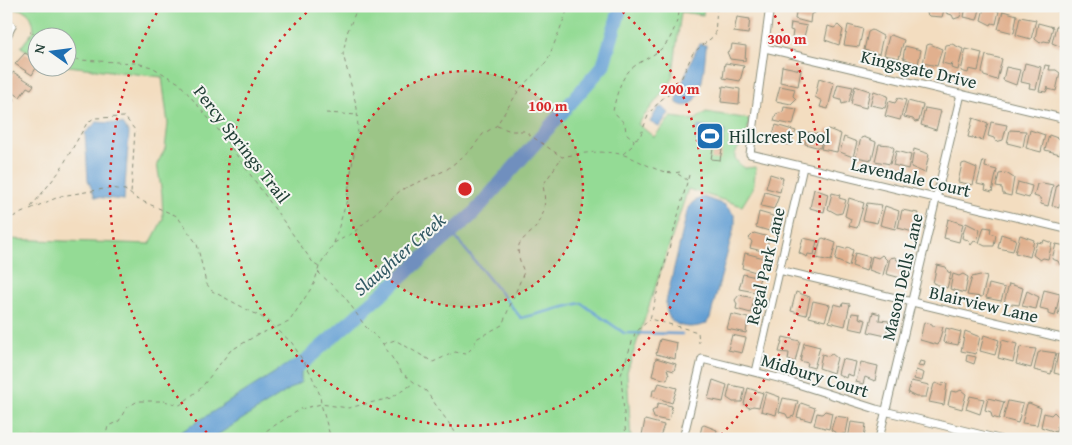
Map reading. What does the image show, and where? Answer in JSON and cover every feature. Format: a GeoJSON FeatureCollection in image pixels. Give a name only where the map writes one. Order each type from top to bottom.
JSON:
{"type":"FeatureCollection","features":[{"type":"Feature","properties":{"kind":"street","name":"Lavendale Court"},"geometry":{"type":"LineString","coordinates":[[770,6],[750,154],[1066,229]]}},
{"type":"Feature","properties":{"kind":"street"},"geometry":{"type":"LineString","coordinates":[[1054,6],[1066,9]]}},
{"type":"Feature","properties":{"kind":"street"},"geometry":{"type":"LineString","coordinates":[[6,38],[9,25]]}},
{"type":"Feature","properties":{"kind":"street","name":"Kingsgate Drive"},"geometry":{"type":"LineString","coordinates":[[765,48],[1066,119]]}},
{"type":"Feature","properties":{"kind":"street","name":"Mason Dells Lane"},"geometry":{"type":"LineString","coordinates":[[879,439],[961,94]]}},
{"type":"Feature","properties":{"kind":"street","name":"Regal Park Lane"},"geometry":{"type":"LineString","coordinates":[[756,372],[803,167]]}},
{"type":"Feature","properties":{"kind":"street","name":"Blairview Lane"},"geometry":{"type":"LineString","coordinates":[[779,270],[1066,338]]}},
{"type":"Feature","properties":{"kind":"street","name":"Midbury Court"},"geometry":{"type":"LineString","coordinates":[[683,439],[702,359],[756,372],[886,412],[999,439]]}},
{"type":"Feature","properties":{"kind":"path"},"geometry":{"type":"LineString","coordinates":[[105,439],[108,426],[119,420],[126,408],[134,403],[164,400],[180,405],[184,403],[206,382],[230,351],[257,335],[286,324],[314,284],[319,267],[334,243],[351,177],[358,115],[343,54],[347,33],[358,6]]}},
{"type":"Feature","properties":{"kind":"path"},"geometry":{"type":"LineString","coordinates":[[334,243],[353,233],[401,190],[446,170],[470,151],[483,134],[496,126],[508,109],[517,91],[547,62],[569,6]]}},
{"type":"Feature","properties":{"kind":"path"},"geometry":{"type":"LineString","coordinates":[[634,140],[626,134],[625,124],[613,111],[616,98],[623,80],[631,69],[667,46],[680,14],[678,6]]}},
{"type":"Feature","properties":{"kind":"path"},"geometry":{"type":"LineString","coordinates":[[622,154],[632,146],[634,140],[640,137],[649,113],[662,99],[676,90],[692,53],[715,35],[717,6]]}},
{"type":"Feature","properties":{"kind":"path","name":"Percy Springs Trail"},"geometry":{"type":"LineString","coordinates":[[78,60],[136,63],[152,67],[179,84],[220,132],[314,264],[319,267]]}},
{"type":"Feature","properties":{"kind":"path"},"geometry":{"type":"LineString","coordinates":[[326,113],[358,115]]}},
{"type":"Feature","properties":{"kind":"path"},"geometry":{"type":"LineString","coordinates":[[30,210],[60,172],[87,122],[94,118],[125,118],[135,130],[131,194]]}},
{"type":"Feature","properties":{"kind":"path"},"geometry":{"type":"LineString","coordinates":[[496,126],[511,131],[524,132],[562,156],[601,151],[622,154],[656,169],[676,173],[688,180]]}},
{"type":"Feature","properties":{"kind":"path"},"geometry":{"type":"LineString","coordinates":[[383,344],[395,340],[433,362],[456,352],[466,354],[474,346],[476,339],[502,325],[524,272],[517,256],[521,239],[540,221],[546,201],[543,185],[562,156]]}},
{"type":"Feature","properties":{"kind":"path"},"geometry":{"type":"LineString","coordinates":[[676,173],[683,171]]}},
{"type":"Feature","properties":{"kind":"path"},"geometry":{"type":"LineString","coordinates":[[626,439],[621,375],[635,333],[650,319],[689,175]]}},
{"type":"Feature","properties":{"kind":"path"},"geometry":{"type":"LineString","coordinates":[[6,220],[61,196],[110,188],[125,190],[137,199],[177,216],[196,244],[206,283],[212,291],[244,306],[276,328],[296,350],[310,372],[320,395],[331,439]]}},
{"type":"Feature","properties":{"kind":"path"},"geometry":{"type":"LineString","coordinates":[[318,272],[345,297],[365,326],[383,344],[402,373],[426,391],[460,439]]}},
{"type":"Feature","properties":{"kind":"path"},"geometry":{"type":"LineString","coordinates":[[650,319],[698,332],[699,343]]}},
{"type":"Feature","properties":{"kind":"path"},"geometry":{"type":"LineString","coordinates":[[253,439],[300,409],[321,404],[348,408],[391,398],[415,383]]}},
{"type":"Feature","properties":{"kind":"green space"},"geometry":{"type":"Polygon","coordinates":[[[6,6],[704,6],[703,15],[681,12],[672,80],[638,124],[654,137],[671,117],[695,120],[706,112],[749,119],[747,135],[736,151],[735,159],[745,168],[756,167],[753,188],[742,206],[688,189],[627,372],[631,439],[6,439],[6,239],[150,244],[163,219],[162,194],[157,164],[165,149],[168,124],[162,77],[78,67],[78,28],[34,28],[32,19],[26,12],[17,9],[6,10],[6,6]]]}},
{"type":"Feature","properties":{"kind":"green space"},"geometry":{"type":"Polygon","coordinates":[[[28,38],[28,51],[21,47],[28,38]]]}},
{"type":"Feature","properties":{"kind":"water"},"geometry":{"type":"Polygon","coordinates":[[[700,44],[706,45],[703,76],[697,97],[686,106],[677,103],[677,99],[686,73],[700,44]]]}},
{"type":"Feature","properties":{"kind":"water"},"geometry":{"type":"Polygon","coordinates":[[[663,107],[669,113],[659,127],[650,122],[658,108],[663,107]]]}},
{"type":"Feature","properties":{"kind":"water"},"geometry":{"type":"Polygon","coordinates":[[[97,122],[123,124],[129,133],[124,200],[95,197],[88,180],[85,133],[97,122]]]}},
{"type":"Feature","properties":{"kind":"water","name":"Hillcrest Pool"},"geometry":{"type":"Polygon","coordinates":[[[698,126],[725,131],[722,146],[696,141],[698,126]]]}},
{"type":"Feature","properties":{"kind":"water"},"geometry":{"type":"Polygon","coordinates":[[[703,197],[725,205],[735,216],[735,224],[710,318],[706,324],[691,327],[678,325],[669,317],[666,302],[688,208],[693,202],[703,197]]]}},
{"type":"Feature","properties":{"kind":"water"},"geometry":{"type":"Polygon","coordinates":[[[290,363],[301,373],[301,382],[211,439],[170,439],[290,363]]]}},
{"type":"Feature","properties":{"kind":"building"},"geometry":{"type":"Polygon","coordinates":[[[730,6],[742,6],[741,10],[730,6]]]}},
{"type":"Feature","properties":{"kind":"building"},"geometry":{"type":"Polygon","coordinates":[[[797,6],[813,6],[815,13],[811,14],[810,23],[795,19],[797,6]]]}},
{"type":"Feature","properties":{"kind":"building"},"geometry":{"type":"Polygon","coordinates":[[[892,6],[907,6],[906,10],[899,12],[897,8],[892,6]]]}},
{"type":"Feature","properties":{"kind":"building"},"geometry":{"type":"Polygon","coordinates":[[[929,6],[945,6],[942,17],[929,16],[927,14],[929,6]]]}},
{"type":"Feature","properties":{"kind":"building"},"geometry":{"type":"Polygon","coordinates":[[[947,6],[963,6],[960,17],[954,19],[952,15],[946,13],[947,6]]]}},
{"type":"Feature","properties":{"kind":"building"},"geometry":{"type":"Polygon","coordinates":[[[966,6],[981,6],[977,20],[964,17],[966,6]]]}},
{"type":"Feature","properties":{"kind":"building"},"geometry":{"type":"Polygon","coordinates":[[[984,8],[999,11],[996,24],[992,23],[991,25],[981,20],[984,8]]]}},
{"type":"Feature","properties":{"kind":"building"},"geometry":{"type":"Polygon","coordinates":[[[1003,11],[1017,15],[1014,33],[998,29],[1003,11]]]}},
{"type":"Feature","properties":{"kind":"building"},"geometry":{"type":"Polygon","coordinates":[[[737,17],[750,19],[748,34],[734,32],[737,17]]]}},
{"type":"Feature","properties":{"kind":"building"},"geometry":{"type":"Polygon","coordinates":[[[1020,17],[1036,20],[1031,39],[1016,35],[1020,17]]]}},
{"type":"Feature","properties":{"kind":"building"},"geometry":{"type":"Polygon","coordinates":[[[791,23],[807,26],[803,40],[792,38],[791,23]]]}},
{"type":"Feature","properties":{"kind":"building"},"geometry":{"type":"Polygon","coordinates":[[[1038,23],[1053,27],[1049,42],[1044,41],[1040,43],[1035,39],[1038,23]]]}},
{"type":"Feature","properties":{"kind":"building"},"geometry":{"type":"Polygon","coordinates":[[[838,25],[843,30],[839,45],[825,40],[828,26],[834,28],[838,25]]]}},
{"type":"Feature","properties":{"kind":"building"},"geometry":{"type":"Polygon","coordinates":[[[848,25],[863,29],[859,47],[844,45],[848,25]]]}},
{"type":"Feature","properties":{"kind":"building"},"geometry":{"type":"Polygon","coordinates":[[[1056,26],[1066,27],[1064,48],[1052,43],[1056,26]]]}},
{"type":"Feature","properties":{"kind":"building"},"geometry":{"type":"Polygon","coordinates":[[[872,30],[883,36],[879,54],[864,50],[868,32],[872,30]]]}},
{"type":"Feature","properties":{"kind":"building"},"geometry":{"type":"Polygon","coordinates":[[[889,36],[904,40],[899,58],[884,55],[889,36]]]}},
{"type":"Feature","properties":{"kind":"building"},"geometry":{"type":"Polygon","coordinates":[[[732,44],[746,46],[745,61],[730,59],[727,52],[731,50],[732,44]]]}},
{"type":"Feature","properties":{"kind":"building"},"geometry":{"type":"Polygon","coordinates":[[[930,44],[942,49],[937,66],[923,63],[927,45],[930,44]]]}},
{"type":"Feature","properties":{"kind":"building"},"geometry":{"type":"Polygon","coordinates":[[[952,44],[963,49],[958,70],[951,68],[952,63],[950,65],[942,63],[946,45],[952,44]]]}},
{"type":"Feature","properties":{"kind":"building"},"geometry":{"type":"Polygon","coordinates":[[[905,46],[921,50],[918,64],[903,58],[905,46]]]}},
{"type":"Feature","properties":{"kind":"building"},"geometry":{"type":"Polygon","coordinates":[[[966,49],[982,53],[978,71],[969,69],[968,73],[961,71],[966,49]]]}},
{"type":"Feature","properties":{"kind":"building"},"geometry":{"type":"Polygon","coordinates":[[[25,53],[28,55],[28,72],[15,64],[25,53]]]}},
{"type":"Feature","properties":{"kind":"building"},"geometry":{"type":"Polygon","coordinates":[[[986,55],[1002,59],[997,80],[984,76],[982,72],[986,55]]]}},
{"type":"Feature","properties":{"kind":"building"},"geometry":{"type":"Polygon","coordinates":[[[725,63],[744,66],[740,81],[723,78],[725,63]]]}},
{"type":"Feature","properties":{"kind":"building"},"geometry":{"type":"Polygon","coordinates":[[[1025,63],[1041,67],[1036,89],[1029,88],[1030,84],[1021,82],[1025,63]]]}},
{"type":"Feature","properties":{"kind":"building"},"geometry":{"type":"Polygon","coordinates":[[[1045,65],[1050,66],[1049,70],[1056,70],[1060,73],[1056,91],[1048,89],[1048,87],[1046,92],[1039,91],[1045,65]]]}},
{"type":"Feature","properties":{"kind":"building"},"geometry":{"type":"Polygon","coordinates":[[[782,66],[801,70],[798,86],[780,82],[782,66]]]}},
{"type":"Feature","properties":{"kind":"building"},"geometry":{"type":"Polygon","coordinates":[[[1006,67],[1020,70],[1016,85],[1003,80],[1006,67]]]}},
{"type":"Feature","properties":{"kind":"building"},"geometry":{"type":"Polygon","coordinates":[[[13,72],[34,85],[31,89],[27,87],[20,97],[6,88],[6,79],[9,81],[13,72]]]}},
{"type":"Feature","properties":{"kind":"building"},"geometry":{"type":"Polygon","coordinates":[[[819,78],[834,83],[828,109],[820,107],[822,101],[815,97],[819,78]]]}},
{"type":"Feature","properties":{"kind":"building"},"geometry":{"type":"Polygon","coordinates":[[[838,84],[853,87],[849,102],[842,104],[841,100],[834,98],[838,84]]]}},
{"type":"Feature","properties":{"kind":"building"},"geometry":{"type":"Polygon","coordinates":[[[723,86],[740,89],[739,104],[721,102],[723,86]]]}},
{"type":"Feature","properties":{"kind":"building"},"geometry":{"type":"Polygon","coordinates":[[[780,86],[795,89],[793,96],[796,99],[791,104],[776,101],[780,86]]]}},
{"type":"Feature","properties":{"kind":"building"},"geometry":{"type":"Polygon","coordinates":[[[855,86],[870,91],[866,108],[851,104],[855,86]]]}},
{"type":"Feature","properties":{"kind":"building"},"geometry":{"type":"Polygon","coordinates":[[[874,91],[888,96],[885,108],[870,105],[874,91]]]}},
{"type":"Feature","properties":{"kind":"building"},"geometry":{"type":"Polygon","coordinates":[[[6,93],[14,99],[6,108],[6,93]]]}},
{"type":"Feature","properties":{"kind":"building"},"geometry":{"type":"Polygon","coordinates":[[[898,98],[906,100],[900,120],[885,116],[889,101],[895,103],[898,98]]]}},
{"type":"Feature","properties":{"kind":"building"},"geometry":{"type":"Polygon","coordinates":[[[908,101],[923,105],[919,121],[915,122],[913,119],[904,117],[908,101]]]}},
{"type":"Feature","properties":{"kind":"building"},"geometry":{"type":"Polygon","coordinates":[[[784,107],[797,109],[793,125],[774,121],[776,114],[783,112],[784,107]]]}},
{"type":"Feature","properties":{"kind":"building"},"geometry":{"type":"Polygon","coordinates":[[[925,108],[941,111],[936,130],[921,125],[925,108]]]}},
{"type":"Feature","properties":{"kind":"building"},"geometry":{"type":"Polygon","coordinates":[[[973,118],[988,123],[983,140],[968,137],[973,118]]]}},
{"type":"Feature","properties":{"kind":"building"},"geometry":{"type":"Polygon","coordinates":[[[991,122],[1007,125],[1003,140],[996,142],[994,138],[988,136],[991,122]]]}},
{"type":"Feature","properties":{"kind":"building"},"geometry":{"type":"Polygon","coordinates":[[[776,125],[796,131],[790,145],[771,140],[776,125]]]}},
{"type":"Feature","properties":{"kind":"building"},"geometry":{"type":"Polygon","coordinates":[[[826,130],[841,134],[837,152],[821,149],[826,130]]]}},
{"type":"Feature","properties":{"kind":"building"},"geometry":{"type":"Polygon","coordinates":[[[1010,130],[1026,131],[1023,147],[1007,143],[1010,130]]]}},
{"type":"Feature","properties":{"kind":"building"},"geometry":{"type":"Polygon","coordinates":[[[1030,130],[1045,135],[1041,152],[1026,148],[1030,130]]]}},
{"type":"Feature","properties":{"kind":"building"},"geometry":{"type":"Polygon","coordinates":[[[808,132],[823,135],[820,148],[805,144],[808,132]]]}},
{"type":"Feature","properties":{"kind":"building"},"geometry":{"type":"Polygon","coordinates":[[[1049,135],[1063,140],[1060,154],[1045,150],[1049,135]]]}},
{"type":"Feature","properties":{"kind":"building"},"geometry":{"type":"Polygon","coordinates":[[[844,137],[857,142],[853,157],[840,152],[844,137]]]}},
{"type":"Feature","properties":{"kind":"building"},"geometry":{"type":"Polygon","coordinates":[[[864,137],[876,142],[872,160],[856,157],[861,138],[864,137]]]}},
{"type":"Feature","properties":{"kind":"building"},"geometry":{"type":"Polygon","coordinates":[[[879,144],[890,145],[894,148],[890,164],[875,161],[879,144]]]}},
{"type":"Feature","properties":{"kind":"building"},"geometry":{"type":"Polygon","coordinates":[[[713,148],[722,149],[720,160],[711,159],[713,148]]]}},
{"type":"Feature","properties":{"kind":"building"},"geometry":{"type":"Polygon","coordinates":[[[914,149],[929,154],[925,173],[911,167],[914,149]]]}},
{"type":"Feature","properties":{"kind":"building"},"geometry":{"type":"Polygon","coordinates":[[[896,151],[911,155],[908,169],[893,165],[896,151]]]}},
{"type":"Feature","properties":{"kind":"building"},"geometry":{"type":"Polygon","coordinates":[[[983,161],[986,162],[985,167],[997,170],[992,192],[985,190],[986,186],[977,184],[983,161]]]}},
{"type":"Feature","properties":{"kind":"building"},"geometry":{"type":"Polygon","coordinates":[[[965,163],[977,168],[973,185],[958,182],[962,164],[965,163]]]}},
{"type":"Feature","properties":{"kind":"building"},"geometry":{"type":"Polygon","coordinates":[[[1006,173],[1014,178],[1011,196],[1003,194],[1002,188],[996,187],[999,174],[1006,173]]]}},
{"type":"Feature","properties":{"kind":"building"},"geometry":{"type":"Polygon","coordinates":[[[770,174],[783,178],[780,192],[766,188],[770,174]]]}},
{"type":"Feature","properties":{"kind":"building"},"geometry":{"type":"Polygon","coordinates":[[[1018,182],[1032,186],[1029,198],[1015,194],[1018,182]]]}},
{"type":"Feature","properties":{"kind":"building"},"geometry":{"type":"Polygon","coordinates":[[[1037,184],[1053,185],[1048,206],[1041,204],[1040,198],[1034,196],[1037,184]]]}},
{"type":"Feature","properties":{"kind":"building"},"geometry":{"type":"Polygon","coordinates":[[[1057,184],[1066,186],[1066,206],[1060,204],[1059,208],[1052,206],[1057,184]]]}},
{"type":"Feature","properties":{"kind":"building"},"geometry":{"type":"Polygon","coordinates":[[[814,189],[828,194],[824,212],[810,208],[814,189]]]}},
{"type":"Feature","properties":{"kind":"building"},"geometry":{"type":"Polygon","coordinates":[[[765,192],[779,196],[774,209],[761,206],[765,192]]]}},
{"type":"Feature","properties":{"kind":"building"},"geometry":{"type":"Polygon","coordinates":[[[832,193],[840,195],[839,198],[846,200],[842,213],[837,214],[828,209],[832,193]]]}},
{"type":"Feature","properties":{"kind":"building"},"geometry":{"type":"Polygon","coordinates":[[[849,198],[864,203],[857,228],[849,226],[851,219],[845,216],[849,198]]]}},
{"type":"Feature","properties":{"kind":"building"},"geometry":{"type":"Polygon","coordinates":[[[867,203],[882,205],[877,223],[863,220],[867,203]]]}},
{"type":"Feature","properties":{"kind":"building"},"geometry":{"type":"Polygon","coordinates":[[[885,206],[899,211],[895,229],[880,225],[885,206]]]}},
{"type":"Feature","properties":{"kind":"building"},"geometry":{"type":"Polygon","coordinates":[[[902,210],[918,213],[913,232],[898,228],[902,210]]]}},
{"type":"Feature","properties":{"kind":"building"},"geometry":{"type":"Polygon","coordinates":[[[759,212],[773,216],[769,231],[756,227],[759,212]]]}},
{"type":"Feature","properties":{"kind":"building"},"geometry":{"type":"Polygon","coordinates":[[[948,219],[963,224],[959,242],[944,238],[948,219]]]}},
{"type":"Feature","properties":{"kind":"building"},"geometry":{"type":"Polygon","coordinates":[[[966,223],[980,230],[977,242],[974,241],[971,245],[968,240],[962,238],[966,223]]]}},
{"type":"Feature","properties":{"kind":"building"},"geometry":{"type":"Polygon","coordinates":[[[984,227],[991,228],[990,233],[996,235],[994,246],[985,246],[979,243],[984,227]]]}},
{"type":"Feature","properties":{"kind":"building"},"geometry":{"type":"Polygon","coordinates":[[[754,233],[769,237],[766,252],[750,248],[752,242],[749,238],[754,233]]]}},
{"type":"Feature","properties":{"kind":"building"},"geometry":{"type":"Polygon","coordinates":[[[1001,234],[1016,239],[1013,251],[998,248],[1001,234]]]}},
{"type":"Feature","properties":{"kind":"building"},"geometry":{"type":"Polygon","coordinates":[[[1020,235],[1034,240],[1030,257],[1015,253],[1020,235]]]}},
{"type":"Feature","properties":{"kind":"building"},"geometry":{"type":"Polygon","coordinates":[[[803,238],[817,241],[814,255],[808,254],[807,257],[799,253],[803,238]]]}},
{"type":"Feature","properties":{"kind":"building"},"geometry":{"type":"Polygon","coordinates":[[[821,239],[836,243],[831,261],[816,258],[821,239]]]}},
{"type":"Feature","properties":{"kind":"building"},"geometry":{"type":"Polygon","coordinates":[[[1044,240],[1052,243],[1048,259],[1043,258],[1040,260],[1033,255],[1037,242],[1043,243],[1044,240]]]}},
{"type":"Feature","properties":{"kind":"building"},"geometry":{"type":"Polygon","coordinates":[[[1056,244],[1066,246],[1066,263],[1060,265],[1058,261],[1052,259],[1056,244]]]}},
{"type":"Feature","properties":{"kind":"building"},"geometry":{"type":"Polygon","coordinates":[[[838,247],[845,249],[848,247],[853,250],[849,266],[835,260],[838,247]]]}},
{"type":"Feature","properties":{"kind":"building"},"geometry":{"type":"Polygon","coordinates":[[[745,253],[764,258],[759,273],[742,268],[745,253]]]}},
{"type":"Feature","properties":{"kind":"building"},"geometry":{"type":"Polygon","coordinates":[[[855,253],[870,257],[866,271],[852,266],[855,253]]]}},
{"type":"Feature","properties":{"kind":"building"},"geometry":{"type":"Polygon","coordinates":[[[882,255],[887,260],[883,275],[869,270],[872,256],[878,258],[882,255]]]}},
{"type":"Feature","properties":{"kind":"building"},"geometry":{"type":"Polygon","coordinates":[[[895,257],[897,260],[905,262],[901,278],[886,274],[890,258],[895,257]]]}},
{"type":"Feature","properties":{"kind":"building"},"geometry":{"type":"Polygon","coordinates":[[[937,265],[946,267],[948,272],[951,273],[947,288],[933,283],[937,265]]]}},
{"type":"Feature","properties":{"kind":"building"},"geometry":{"type":"Polygon","coordinates":[[[743,274],[760,278],[755,292],[739,289],[743,274]]]}},
{"type":"Feature","properties":{"kind":"building"},"geometry":{"type":"Polygon","coordinates":[[[953,274],[959,276],[963,274],[968,277],[965,293],[950,289],[953,274]]]}},
{"type":"Feature","properties":{"kind":"building"},"geometry":{"type":"Polygon","coordinates":[[[980,275],[987,277],[982,297],[967,295],[972,277],[980,275]]]}},
{"type":"Feature","properties":{"kind":"building"},"geometry":{"type":"Polygon","coordinates":[[[989,284],[1005,288],[1001,301],[986,298],[989,284]]]}},
{"type":"Feature","properties":{"kind":"building"},"geometry":{"type":"Polygon","coordinates":[[[1009,284],[1023,288],[1019,305],[1004,303],[1009,284]]]}},
{"type":"Feature","properties":{"kind":"building"},"geometry":{"type":"Polygon","coordinates":[[[1044,290],[1060,294],[1055,316],[1048,314],[1048,310],[1040,308],[1044,290]]]}},
{"type":"Feature","properties":{"kind":"building"},"geometry":{"type":"Polygon","coordinates":[[[1027,291],[1039,297],[1036,309],[1022,306],[1027,291]]]}},
{"type":"Feature","properties":{"kind":"building"},"geometry":{"type":"Polygon","coordinates":[[[796,292],[810,297],[806,315],[791,311],[796,292]]]}},
{"type":"Feature","properties":{"kind":"building"},"geometry":{"type":"Polygon","coordinates":[[[739,295],[754,298],[751,313],[736,309],[737,304],[735,300],[739,295]]]}},
{"type":"Feature","properties":{"kind":"building"},"geometry":{"type":"Polygon","coordinates":[[[813,301],[830,305],[825,321],[809,317],[813,301]]]}},
{"type":"Feature","properties":{"kind":"building"},"geometry":{"type":"Polygon","coordinates":[[[843,303],[850,304],[845,326],[829,322],[834,304],[842,306],[843,303]]]}},
{"type":"Feature","properties":{"kind":"building"},"geometry":{"type":"Polygon","coordinates":[[[1061,303],[1066,304],[1066,317],[1058,315],[1061,303]]]}},
{"type":"Feature","properties":{"kind":"building"},"geometry":{"type":"Polygon","coordinates":[[[873,312],[880,314],[879,320],[889,321],[886,336],[868,332],[873,312]]]}},
{"type":"Feature","properties":{"kind":"building"},"geometry":{"type":"Polygon","coordinates":[[[852,313],[860,314],[859,318],[866,320],[863,331],[849,328],[852,313]]]}},
{"type":"Feature","properties":{"kind":"building"},"geometry":{"type":"Polygon","coordinates":[[[731,314],[748,318],[746,333],[727,329],[731,314]]]}},
{"type":"Feature","properties":{"kind":"building"},"geometry":{"type":"Polygon","coordinates":[[[924,322],[932,324],[932,326],[943,327],[938,345],[920,340],[924,322]]]}},
{"type":"Feature","properties":{"kind":"building"},"geometry":{"type":"Polygon","coordinates":[[[946,328],[961,332],[958,345],[943,342],[946,328]]]}},
{"type":"Feature","properties":{"kind":"building"},"geometry":{"type":"Polygon","coordinates":[[[965,331],[980,337],[976,354],[961,351],[965,331]]]}},
{"type":"Feature","properties":{"kind":"building"},"geometry":{"type":"Polygon","coordinates":[[[732,335],[746,338],[742,353],[728,350],[732,335]]]}},
{"type":"Feature","properties":{"kind":"building"},"geometry":{"type":"Polygon","coordinates":[[[984,335],[999,340],[995,355],[980,351],[984,335]]]}},
{"type":"Feature","properties":{"kind":"building"},"geometry":{"type":"Polygon","coordinates":[[[783,337],[800,341],[795,362],[788,360],[789,353],[779,352],[783,337]]]}},
{"type":"Feature","properties":{"kind":"building"},"geometry":{"type":"Polygon","coordinates":[[[660,339],[677,343],[675,359],[656,354],[660,339]]]}},
{"type":"Feature","properties":{"kind":"building"},"geometry":{"type":"Polygon","coordinates":[[[1002,340],[1017,344],[1013,362],[998,358],[1002,340]]]}},
{"type":"Feature","properties":{"kind":"building"},"geometry":{"type":"Polygon","coordinates":[[[804,343],[820,347],[814,368],[807,366],[808,363],[800,361],[804,343]]]}},
{"type":"Feature","properties":{"kind":"building"},"geometry":{"type":"Polygon","coordinates":[[[1020,347],[1036,349],[1031,368],[1016,364],[1020,347]]]}},
{"type":"Feature","properties":{"kind":"building"},"geometry":{"type":"Polygon","coordinates":[[[1042,351],[1056,353],[1051,374],[1034,370],[1038,353],[1042,351]]]}},
{"type":"Feature","properties":{"kind":"building"},"geometry":{"type":"Polygon","coordinates":[[[822,354],[828,356],[832,354],[837,358],[833,373],[819,368],[822,354]]]}},
{"type":"Feature","properties":{"kind":"building"},"geometry":{"type":"Polygon","coordinates":[[[1058,354],[1066,356],[1066,376],[1054,373],[1058,354]]]}},
{"type":"Feature","properties":{"kind":"building"},"geometry":{"type":"Polygon","coordinates":[[[967,355],[976,357],[974,364],[966,361],[967,355]]]}},
{"type":"Feature","properties":{"kind":"building"},"geometry":{"type":"Polygon","coordinates":[[[656,358],[676,364],[674,371],[667,369],[669,375],[667,380],[652,376],[656,358]]]}},
{"type":"Feature","properties":{"kind":"building"},"geometry":{"type":"Polygon","coordinates":[[[842,359],[856,362],[853,376],[847,374],[846,378],[838,374],[842,359]]]}},
{"type":"Feature","properties":{"kind":"building"},"geometry":{"type":"Polygon","coordinates":[[[920,361],[925,362],[924,367],[918,366],[920,361]]]}},
{"type":"Feature","properties":{"kind":"building"},"geometry":{"type":"Polygon","coordinates":[[[861,362],[878,366],[875,381],[865,377],[863,384],[856,382],[861,362]]]}},
{"type":"Feature","properties":{"kind":"building"},"geometry":{"type":"Polygon","coordinates":[[[916,370],[924,373],[922,381],[914,379],[916,370]]]}},
{"type":"Feature","properties":{"kind":"building"},"geometry":{"type":"Polygon","coordinates":[[[713,380],[727,385],[723,402],[708,399],[713,380]]]}},
{"type":"Feature","properties":{"kind":"building"},"geometry":{"type":"Polygon","coordinates":[[[911,381],[929,385],[926,397],[916,397],[908,393],[911,381]]]}},
{"type":"Feature","properties":{"kind":"building"},"geometry":{"type":"Polygon","coordinates":[[[659,383],[677,388],[672,403],[652,396],[653,390],[656,390],[659,383]]]}},
{"type":"Feature","properties":{"kind":"building"},"geometry":{"type":"Polygon","coordinates":[[[943,383],[947,384],[944,405],[929,402],[934,384],[942,386],[943,383]]]}},
{"type":"Feature","properties":{"kind":"building"},"geometry":{"type":"Polygon","coordinates":[[[730,385],[745,388],[742,402],[733,402],[727,398],[730,385]]]}},
{"type":"Feature","properties":{"kind":"building"},"geometry":{"type":"Polygon","coordinates":[[[748,388],[763,393],[759,407],[753,406],[749,408],[744,404],[748,388]]]}},
{"type":"Feature","properties":{"kind":"building"},"geometry":{"type":"Polygon","coordinates":[[[961,390],[966,394],[962,409],[948,405],[951,391],[957,392],[961,390]]]}},
{"type":"Feature","properties":{"kind":"building"},"geometry":{"type":"Polygon","coordinates":[[[766,392],[780,397],[776,415],[761,411],[766,392]]]}},
{"type":"Feature","properties":{"kind":"building"},"geometry":{"type":"Polygon","coordinates":[[[970,396],[984,399],[980,414],[966,409],[970,396]]]}},
{"type":"Feature","properties":{"kind":"building"},"geometry":{"type":"Polygon","coordinates":[[[783,398],[798,401],[794,416],[788,418],[786,414],[779,412],[783,398]]]}},
{"type":"Feature","properties":{"kind":"building"},"geometry":{"type":"Polygon","coordinates":[[[988,398],[1004,402],[999,419],[992,417],[991,412],[985,410],[988,398]]]}},
{"type":"Feature","properties":{"kind":"building"},"geometry":{"type":"Polygon","coordinates":[[[1008,401],[1023,404],[1018,423],[1003,419],[1008,401]]]}},
{"type":"Feature","properties":{"kind":"building"},"geometry":{"type":"Polygon","coordinates":[[[658,403],[672,406],[669,421],[654,418],[652,411],[656,409],[658,403]]]}},
{"type":"Feature","properties":{"kind":"building"},"geometry":{"type":"Polygon","coordinates":[[[801,403],[815,408],[811,421],[797,417],[801,403]]]}},
{"type":"Feature","properties":{"kind":"building"},"geometry":{"type":"Polygon","coordinates":[[[1029,403],[1041,408],[1037,425],[1022,423],[1027,404],[1029,403]]]}},
{"type":"Feature","properties":{"kind":"building"},"geometry":{"type":"Polygon","coordinates":[[[825,411],[832,413],[829,429],[814,425],[817,413],[822,414],[825,411]]]}},
{"type":"Feature","properties":{"kind":"building"},"geometry":{"type":"Polygon","coordinates":[[[1054,412],[1059,417],[1056,432],[1041,427],[1044,413],[1051,415],[1054,412]]]}},
{"type":"Feature","properties":{"kind":"building"},"geometry":{"type":"Polygon","coordinates":[[[1064,413],[1066,414],[1066,434],[1059,432],[1064,413]]]}},
{"type":"Feature","properties":{"kind":"building"},"geometry":{"type":"Polygon","coordinates":[[[835,416],[849,418],[846,433],[840,435],[831,430],[835,416]]]}},
{"type":"Feature","properties":{"kind":"building"},"geometry":{"type":"Polygon","coordinates":[[[645,420],[664,425],[659,439],[650,439],[642,435],[645,420]]]}},
{"type":"Feature","properties":{"kind":"building"},"geometry":{"type":"Polygon","coordinates":[[[851,422],[866,424],[864,438],[848,439],[851,422]]]}},
{"type":"Feature","properties":{"kind":"building"},"geometry":{"type":"Polygon","coordinates":[[[702,426],[717,430],[715,439],[699,439],[702,426]]]}},
{"type":"Feature","properties":{"kind":"building"},"geometry":{"type":"Polygon","coordinates":[[[728,434],[730,439],[717,439],[718,435],[724,437],[728,434]]]}},
{"type":"Feature","properties":{"kind":"waterway","name":"Slaughter Creek"},"geometry":{"type":"LineString","coordinates":[[281,377],[304,362],[472,215],[603,66],[621,6]]}},
{"type":"Feature","properties":{"kind":"waterway"},"geometry":{"type":"LineString","coordinates":[[452,233],[521,318],[581,303],[624,333],[682,334]]}},
{"type":"Feature","properties":{"kind":"place","name":"Hillcrest Pool"},"geometry":{"type":"Point","coordinates":[710,136]}}]}
